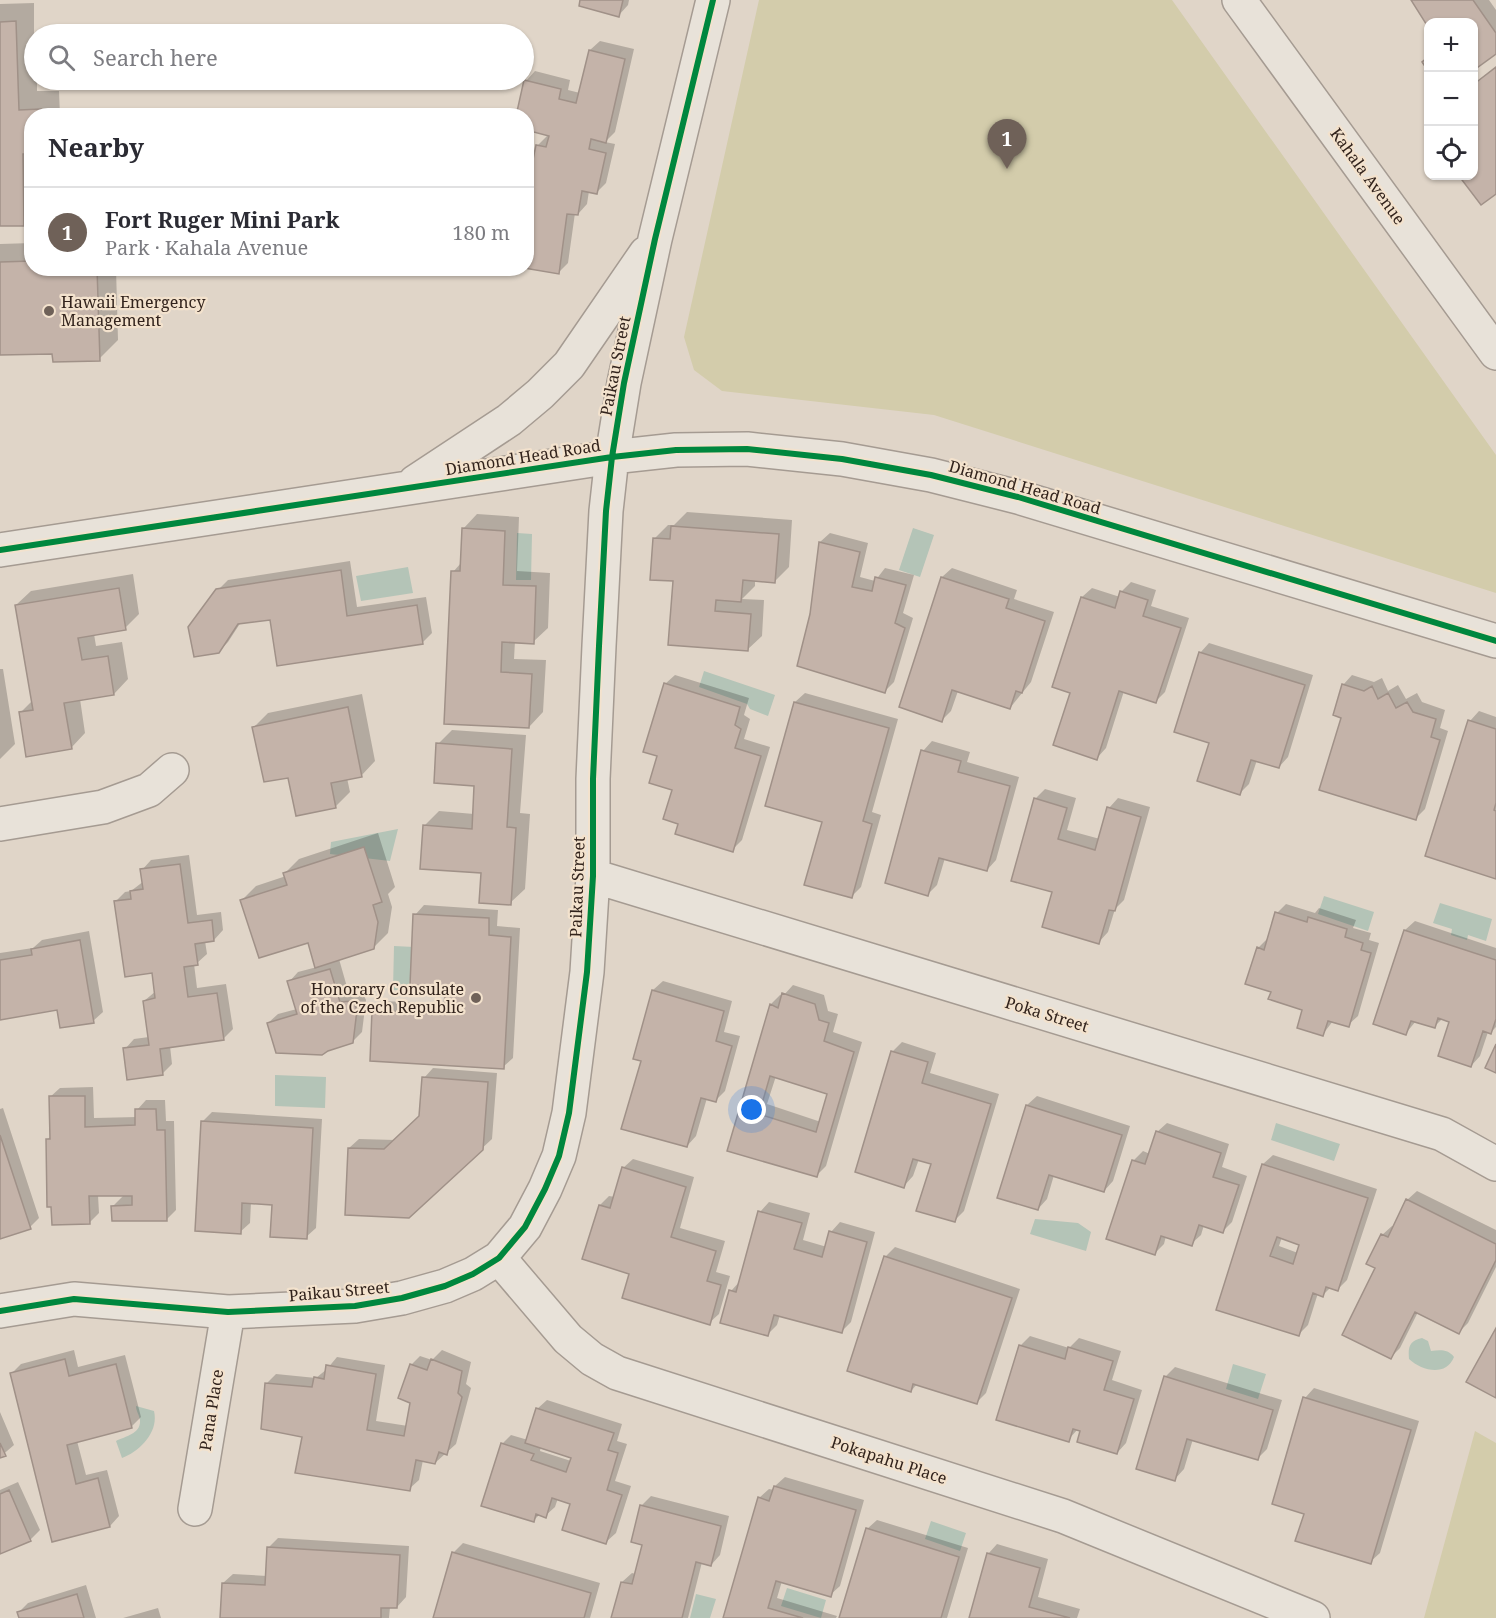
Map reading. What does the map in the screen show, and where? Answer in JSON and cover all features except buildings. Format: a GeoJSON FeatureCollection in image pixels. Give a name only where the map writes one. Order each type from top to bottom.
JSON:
{"type":"FeatureCollection","features":[{"type":"Feature","properties":{"kind":"street","name":"Paikau Street"},"geometry":{"type":"LineString","coordinates":[[0,1311],[74,1299],[228,1312],[355,1306],[402,1299],[445,1286],[473,1274],[499,1258],[525,1227],[559,1156],[569,1113],[587,972],[593,876],[593,779],[598,668],[606,511],[612,457],[624,383],[655,239],[713,0]]}},
{"type":"Feature","properties":{"kind":"street","name":"Kahala Avenue"},"geometry":{"type":"LineString","coordinates":[[1239,0],[1496,352]]}},
{"type":"Feature","properties":{"kind":"street"},"geometry":{"type":"LineString","coordinates":[[405,488],[509,420],[540,394],[568,365],[655,239]]}},
{"type":"Feature","properties":{"kind":"street","name":"Diamond Head Road"},"geometry":{"type":"LineString","coordinates":[[0,550],[612,457],[676,450],[747,449],[842,459],[932,475],[1029,501],[1496,641]]}},
{"type":"Feature","properties":{"kind":"street"},"geometry":{"type":"LineString","coordinates":[[0,824],[104,807],[149,790],[172,770]]}},
{"type":"Feature","properties":{"kind":"street","name":"Poka Street"},"geometry":{"type":"LineString","coordinates":[[593,876],[1442,1134],[1496,1164]]}},
{"type":"Feature","properties":{"kind":"street","name":"Pokapahu Place"},"geometry":{"type":"LineString","coordinates":[[499,1258],[568,1339],[592,1359],[617,1372],[1063,1516],[1313,1618]]}},
{"type":"Feature","properties":{"kind":"street","name":"Pana Place"},"geometry":{"type":"LineString","coordinates":[[195,1509],[228,1312]]}},
{"type":"Feature","properties":{"kind":"shaded area"},"geometry":{"type":"Polygon","coordinates":[[[759,0],[1172,0],[1496,455],[1496,593],[934,415],[722,391],[694,370],[684,337],[759,0]]]}},
{"type":"Feature","properties":{"kind":"shaded area"},"geometry":{"type":"Polygon","coordinates":[[[913,528],[934,535],[920,577],[899,570],[913,528]]]}},
{"type":"Feature","properties":{"kind":"shaded area"},"geometry":{"type":"Polygon","coordinates":[[[517,533],[532,534],[531,580],[516,580],[517,533]]]}},
{"type":"Feature","properties":{"kind":"shaded area"},"geometry":{"type":"Polygon","coordinates":[[[408,567],[413,593],[361,601],[356,576],[408,567]]]}},
{"type":"Feature","properties":{"kind":"shaded area"},"geometry":{"type":"Polygon","coordinates":[[[704,671],[775,695],[768,716],[750,709],[747,704],[699,687],[704,671]]]}},
{"type":"Feature","properties":{"kind":"shaded area"},"geometry":{"type":"Polygon","coordinates":[[[398,829],[390,861],[330,854],[331,842],[398,829]]]}},
{"type":"Feature","properties":{"kind":"shaded area"},"geometry":{"type":"Polygon","coordinates":[[[1324,896],[1374,912],[1368,931],[1318,914],[1324,896]]]}},
{"type":"Feature","properties":{"kind":"shaded area"},"geometry":{"type":"Polygon","coordinates":[[[1440,903],[1492,919],[1486,941],[1468,935],[1467,940],[1451,935],[1452,929],[1433,923],[1440,903]]]}},
{"type":"Feature","properties":{"kind":"shaded area"},"geometry":{"type":"Polygon","coordinates":[[[394,946],[414,947],[413,990],[393,990],[394,946]]]}},
{"type":"Feature","properties":{"kind":"shaded area"},"geometry":{"type":"Polygon","coordinates":[[[275,1075],[326,1077],[325,1108],[275,1106],[275,1075]]]}},
{"type":"Feature","properties":{"kind":"shaded area"},"geometry":{"type":"Polygon","coordinates":[[[1276,1123],[1340,1144],[1334,1161],[1271,1140],[1276,1123]]]}},
{"type":"Feature","properties":{"kind":"shaded area"},"geometry":{"type":"Polygon","coordinates":[[[1035,1219],[1078,1223],[1091,1232],[1086,1251],[1030,1234],[1035,1219]]]}},
{"type":"Feature","properties":{"kind":"shaded area"},"geometry":{"type":"Polygon","coordinates":[[[1422,1338],[1428,1341],[1431,1351],[1444,1351],[1452,1354],[1454,1357],[1450,1363],[1440,1370],[1433,1370],[1420,1367],[1409,1359],[1410,1345],[1422,1338]]]}},
{"type":"Feature","properties":{"kind":"shaded area"},"geometry":{"type":"Polygon","coordinates":[[[1233,1364],[1266,1374],[1258,1399],[1226,1389],[1233,1364]]]}},
{"type":"Feature","properties":{"kind":"shaded area"},"geometry":{"type":"Polygon","coordinates":[[[136,1406],[154,1411],[154,1426],[141,1446],[122,1458],[116,1441],[132,1434],[140,1425],[136,1406]]]}},
{"type":"Feature","properties":{"kind":"shaded area"},"geometry":{"type":"Polygon","coordinates":[[[1475,1431],[1496,1443],[1496,1618],[1424,1618],[1475,1431]]]}},
{"type":"Feature","properties":{"kind":"shaded area"},"geometry":{"type":"Polygon","coordinates":[[[931,1521],[966,1533],[960,1551],[925,1539],[931,1521]]]}},
{"type":"Feature","properties":{"kind":"shaded area"},"geometry":{"type":"Polygon","coordinates":[[[787,1588],[826,1600],[821,1618],[781,1606],[787,1588]]]}},
{"type":"Feature","properties":{"kind":"shaded area"},"geometry":{"type":"Polygon","coordinates":[[[696,1594],[716,1599],[710,1618],[690,1618],[696,1594]]]}},
{"type":"Feature","properties":{"kind":"cycle path"},"geometry":{"type":"LineString","coordinates":[[0,1311],[74,1299],[228,1312],[355,1306],[402,1298],[445,1286],[473,1274],[499,1258],[525,1227],[559,1156],[569,1113],[587,972],[593,876],[593,779],[599,646],[606,511],[612,457],[624,383],[655,239],[713,0]]}},
{"type":"Feature","properties":{"kind":"cycle path"},"geometry":{"type":"LineString","coordinates":[[0,550],[612,457],[676,450],[747,449],[842,459],[931,475],[1018,497],[1496,641]]}},
{"type":"Feature","properties":{"kind":"place","name":"Fort Ruger Mini Park"},"geometry":{"type":"Point","coordinates":[1007,169]}},
{"type":"Feature","properties":{"kind":"place","name":"Hawaii Emergency Management"},"geometry":{"type":"Point","coordinates":[49,311]}},
{"type":"Feature","properties":{"kind":"place","name":"Honorary Consulate of the Czech Republic"},"geometry":{"type":"Point","coordinates":[476,998]}}]}
